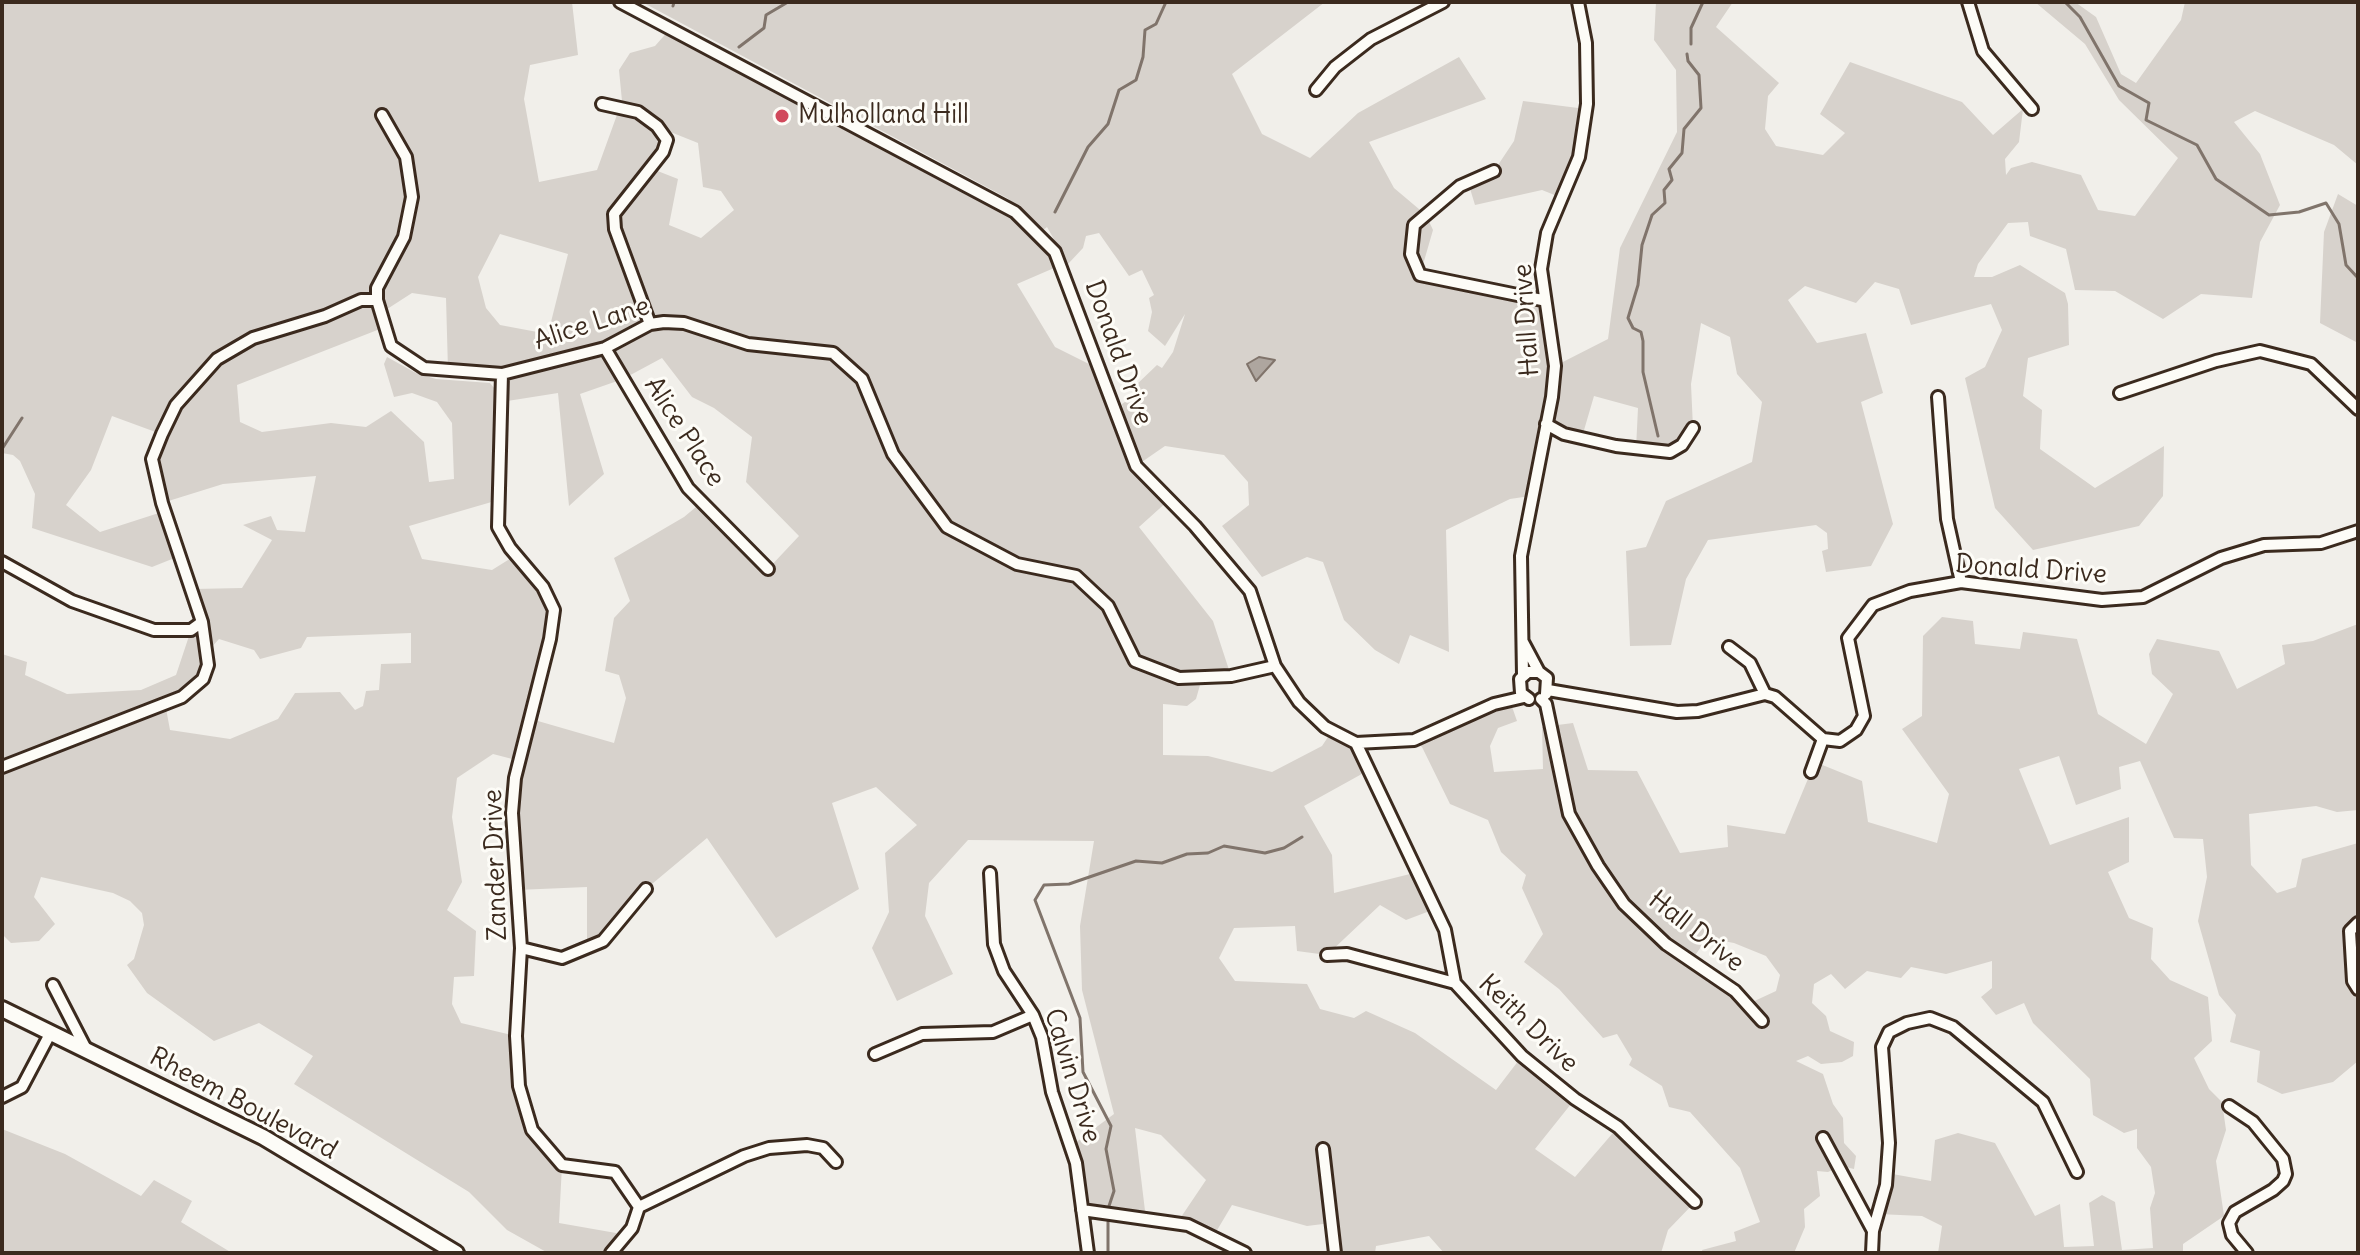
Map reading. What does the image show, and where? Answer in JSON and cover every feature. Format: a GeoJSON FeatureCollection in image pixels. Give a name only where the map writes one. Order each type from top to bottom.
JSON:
{"type":"FeatureCollection","features":[{"type":"Feature","properties":{"kind":"street","name":"Donald Drive"},"geometry":{"type":"LineString","coordinates":[[620,2],[1015,212],[1055,252],[1136,466],[1195,526],[1250,591],[1275,666],[1299,702],[1325,727],[1356,743]]}},
{"type":"Feature","properties":{"kind":"street"},"geometry":{"type":"LineString","coordinates":[[1316,90],[1335,67],[1371,39],[1443,2]]}},
{"type":"Feature","properties":{"kind":"street","name":"Hall Drive"},"geometry":{"type":"LineString","coordinates":[[1524,697],[1521,679],[1521,556],[1555,366],[1542,300],[1541,269],[1547,233],[1579,157],[1587,104],[1586,43],[1578,2]]}},
{"type":"Feature","properties":{"kind":"street"},"geometry":{"type":"LineString","coordinates":[[1968,2],[1983,51],[2032,109]]}},
{"type":"Feature","properties":{"kind":"street"},"geometry":{"type":"LineString","coordinates":[[602,104],[638,112],[657,126],[667,140],[663,152],[614,214],[615,229],[650,324]]}},
{"type":"Feature","properties":{"kind":"street"},"geometry":{"type":"LineString","coordinates":[[2,767],[182,697],[203,679],[208,665],[202,622],[162,503],[152,459],[176,405],[217,359],[253,338],[325,316],[361,300],[377,300],[377,288],[404,237],[412,197],[406,157],[382,115]]}},
{"type":"Feature","properties":{"kind":"street"},"geometry":{"type":"LineString","coordinates":[[1494,171],[1460,186],[1414,225],[1411,254],[1420,275],[1542,300]]}},
{"type":"Feature","properties":{"kind":"street","name":"Alice Lane"},"geometry":{"type":"LineString","coordinates":[[377,300],[391,346],[424,368],[502,374],[605,348],[650,324],[684,323],[748,344],[816,349],[845,361],[869,392],[893,454],[947,527],[1017,564],[1076,576],[1108,606],[1135,661],[1179,678],[1231,676],[1275,666]]}},
{"type":"Feature","properties":{"kind":"street","name":"Alice Place"},"geometry":{"type":"LineString","coordinates":[[605,348],[688,488],[768,569]]}},
{"type":"Feature","properties":{"kind":"street"},"geometry":{"type":"LineString","coordinates":[[2120,393],[2216,361],[2260,351],[2311,364],[2358,409]]}},
{"type":"Feature","properties":{"kind":"street","name":"Zander Drive"},"geometry":{"type":"LineString","coordinates":[[502,374],[498,527],[510,548],[543,587],[554,610],[550,639],[515,778],[512,813],[521,948],[516,1036],[518,1073],[532,1130],[562,1165],[615,1172],[639,1207]]}},
{"type":"Feature","properties":{"kind":"street"},"geometry":{"type":"LineString","coordinates":[[1938,397],[1947,519],[1961,582]]}},
{"type":"Feature","properties":{"kind":"street"},"geometry":{"type":"LineString","coordinates":[[1546,424],[1564,434],[1616,446],[1670,452],[1682,445],[1693,428]]}},
{"type":"Feature","properties":{"kind":"street","name":"Donald Drive"},"geometry":{"type":"LineString","coordinates":[[1823,739],[1840,741],[1856,730],[1864,716],[1848,638],[1856,622],[1873,605],[1910,591],[1961,582],[2102,600],[2143,597],[2235,554],[2264,545],[2321,543],[2358,531]]}},
{"type":"Feature","properties":{"kind":"street"},"geometry":{"type":"LineString","coordinates":[[2,562],[72,601],[154,630],[174,633],[191,630],[202,622]]}},
{"type":"Feature","properties":{"kind":"street","name":"Hall Drive"},"geometry":{"type":"LineString","coordinates":[[1523,640],[1539,672],[1547,678],[1544,694],[1569,814],[1598,866],[1624,904],[1666,944],[1735,991],[1762,1021]]}},
{"type":"Feature","properties":{"kind":"street"},"geometry":{"type":"LineString","coordinates":[[1729,647],[1750,663],[1765,694]]}},
{"type":"Feature","properties":{"kind":"street"},"geometry":{"type":"LineString","coordinates":[[1494,704],[1521,679],[1539,672]]}},
{"type":"Feature","properties":{"kind":"street"},"geometry":{"type":"LineString","coordinates":[[1356,743],[1414,740],[1494,704],[1544,694],[1677,712],[1698,711],[1765,694],[1775,697],[1823,739],[1811,772]]}},
{"type":"Feature","properties":{"kind":"street","name":"Keith Drive"},"geometry":{"type":"LineString","coordinates":[[1356,743],[1445,930],[1455,983],[1522,1056],[1575,1099],[1618,1127],[1695,1202]]}},
{"type":"Feature","properties":{"kind":"street","name":"Calvin Drive"},"geometry":{"type":"LineString","coordinates":[[990,873],[997,957],[1033,1015],[1042,1037],[1052,1092],[1076,1163],[1088,1253]]}},
{"type":"Feature","properties":{"kind":"street"},"geometry":{"type":"LineString","coordinates":[[521,948],[562,958],[603,941],[646,889]]}},
{"type":"Feature","properties":{"kind":"street"},"geometry":{"type":"LineString","coordinates":[[2358,923],[2350,931],[2353,981],[2358,989]]}},
{"type":"Feature","properties":{"kind":"street"},"geometry":{"type":"LineString","coordinates":[[1327,955],[1347,954],[1455,983]]}},
{"type":"Feature","properties":{"kind":"street"},"geometry":{"type":"LineString","coordinates":[[53,985],[86,1049]]}},
{"type":"Feature","properties":{"kind":"street","name":"Rheem Boulevard"},"geometry":{"type":"LineString","coordinates":[[2,1009],[263,1137],[456,1253]]}},
{"type":"Feature","properties":{"kind":"street"},"geometry":{"type":"LineString","coordinates":[[875,1054],[922,1034],[993,1032],[1033,1015]]}},
{"type":"Feature","properties":{"kind":"street"},"geometry":{"type":"LineString","coordinates":[[1872,1253],[1873,1231],[1886,1185],[1889,1143],[1882,1047],[1889,1032],[1907,1023],[1930,1018],[1953,1027],[2043,1102],[2077,1172]]}},
{"type":"Feature","properties":{"kind":"street"},"geometry":{"type":"LineString","coordinates":[[2,1097],[22,1087],[51,1032]]}},
{"type":"Feature","properties":{"kind":"street"},"geometry":{"type":"LineString","coordinates":[[2229,1106],[2253,1122],[2283,1159],[2286,1174],[2273,1190],[2235,1212],[2229,1223],[2232,1235],[2247,1253]]}},
{"type":"Feature","properties":{"kind":"street"},"geometry":{"type":"LineString","coordinates":[[1823,1138],[1873,1231]]}},
{"type":"Feature","properties":{"kind":"street"},"geometry":{"type":"LineString","coordinates":[[611,1253],[632,1228],[639,1207],[744,1156],[769,1148],[815,1146],[823,1148],[836,1162]]}},
{"type":"Feature","properties":{"kind":"street"},"geometry":{"type":"LineString","coordinates":[[1323,1149],[1335,1253]]}},
{"type":"Feature","properties":{"kind":"street"},"geometry":{"type":"LineString","coordinates":[[1082,1210],[1188,1225],[1245,1253]]}},
{"type":"Feature","properties":{"kind":"shaded area"},"geometry":{"type":"Polygon","coordinates":[[[2,2],[572,2],[578,55],[530,65],[524,99],[539,182],[597,170],[622,101],[619,70],[630,53],[655,46],[670,29],[1015,212],[1061,265],[1017,284],[1055,347],[1099,369],[1134,458],[1122,404],[1139,392],[1135,386],[1157,365],[1162,368],[1173,352],[1185,314],[1165,346],[1148,331],[1152,312],[1149,298],[1154,295],[1142,270],[1129,276],[1099,233],[1086,236],[1083,248],[1068,264],[1047,227],[1042,231],[1007,198],[642,2],[1325,2],[1232,74],[1262,134],[1310,158],[1358,113],[1459,57],[1486,99],[1369,142],[1394,188],[1426,215],[1433,230],[1420,275],[1542,300],[1555,366],[1608,339],[1620,248],[1677,132],[1676,70],[1654,40],[1656,2],[1733,2],[1716,27],[1779,83],[1768,96],[1765,129],[1776,146],[1823,155],[1845,133],[1820,114],[1850,62],[1962,102],[1993,135],[2023,109],[2019,142],[2005,159],[2006,175],[2011,168],[2032,162],[2081,175],[2098,210],[2135,216],[2178,158],[2119,100],[2085,44],[2035,2],[2075,2],[2096,17],[2121,74],[2136,83],[2181,20],[2185,2],[2358,2],[2358,165],[2334,145],[2255,111],[2234,122],[2260,154],[2280,205],[2260,242],[2252,298],[2201,294],[2163,319],[2115,291],[2075,290],[2066,249],[2030,236],[2028,222],[2008,223],[1978,264],[1974,277],[1992,277],[2020,265],[2065,293],[2069,345],[2028,358],[2023,396],[2042,410],[2040,449],[2095,488],[2164,446],[2163,496],[2139,526],[2033,550],[1995,508],[1965,378],[1985,367],[2002,330],[1991,304],[1911,325],[1899,289],[1875,282],[1856,303],[1805,286],[1788,300],[1817,343],[1866,333],[1883,393],[1861,402],[1893,524],[1871,566],[1826,572],[1822,551],[1828,549],[1827,533],[1816,525],[1708,540],[1686,579],[1671,645],[1630,646],[1626,551],[1646,547],[1666,501],[1752,462],[1762,402],[1737,374],[1730,337],[1701,323],[1691,384],[1693,428],[1670,452],[1636,449],[1638,408],[1594,396],[1582,437],[1547,425],[1530,496],[1510,499],[1446,530],[1449,652],[1410,635],[1399,664],[1375,650],[1344,620],[1323,562],[1307,557],[1262,577],[1222,526],[1249,505],[1248,482],[1224,455],[1165,446],[1136,466],[1169,500],[1139,527],[1213,621],[1231,676],[1202,678],[1196,699],[1187,706],[1163,704],[1163,755],[1208,756],[1272,772],[1322,746],[1332,731],[1356,743],[1369,770],[1304,806],[1332,855],[1334,893],[1418,872],[1435,909],[1406,920],[1380,905],[1327,955],[1297,951],[1295,926],[1234,928],[1219,958],[1235,981],[1307,984],[1320,1009],[1354,1018],[1366,1011],[1415,1033],[1496,1090],[1522,1056],[1575,1099],[1535,1149],[1575,1177],[1618,1127],[1695,1202],[1668,1230],[1661,1253],[1444,1253],[1429,1236],[1376,1246],[1375,1253],[1335,1253],[1331,1223],[1307,1226],[1232,1205],[1213,1237],[1177,1223],[1206,1180],[1161,1135],[1135,1128],[1146,1219],[1082,1210],[1071,1146],[1114,1114],[1082,990],[1080,926],[1094,841],[968,840],[929,883],[925,916],[953,974],[897,1001],[872,948],[889,912],[885,853],[917,825],[876,787],[832,803],[859,889],[776,938],[707,838],[646,889],[603,941],[587,948],[587,887],[517,890],[512,813],[520,761],[493,754],[457,778],[452,817],[462,882],[447,910],[476,931],[474,976],[454,977],[452,1004],[461,1023],[516,1036],[519,1086],[532,1129],[562,1165],[559,1223],[616,1233],[622,1239],[611,1253],[548,1253],[507,1230],[469,1192],[294,1084],[313,1056],[259,1023],[214,1041],[147,993],[127,965],[134,959],[144,925],[142,913],[130,901],[113,893],[41,877],[34,897],[55,924],[39,941],[11,943],[2,934],[2,654],[27,662],[25,675],[67,694],[141,690],[176,675],[191,630],[202,622],[194,589],[242,588],[272,540],[243,525],[271,516],[277,530],[305,532],[316,476],[223,484],[162,503],[152,459],[161,434],[112,416],[91,470],[66,505],[100,532],[165,511],[182,555],[152,567],[32,528],[35,494],[20,461],[13,455],[2,453],[2,2]],[[658,127],[667,140],[650,168],[678,179],[669,225],[701,238],[734,210],[721,191],[703,187],[698,143],[658,127]],[[500,234],[478,277],[486,308],[500,325],[548,334],[568,254],[500,234]],[[412,293],[381,313],[385,327],[237,385],[240,422],[262,432],[331,423],[366,427],[391,411],[424,442],[429,482],[454,479],[452,423],[437,402],[412,393],[394,397],[384,364],[387,357],[416,373],[436,379],[490,383],[495,389],[495,501],[409,526],[422,559],[492,570],[516,555],[554,610],[531,719],[614,743],[626,698],[619,675],[605,671],[614,618],[630,601],[614,558],[684,517],[702,502],[768,569],[799,536],[746,482],[752,437],[714,408],[692,397],[662,358],[623,379],[580,394],[604,474],[569,506],[558,393],[501,402],[502,374],[448,370],[446,298],[412,293]],[[411,633],[307,637],[301,648],[260,659],[254,650],[219,639],[208,651],[203,679],[165,703],[170,730],[230,739],[278,719],[295,693],[340,692],[355,710],[363,706],[366,691],[379,690],[381,664],[411,663],[411,633]]]}},
{"type":"Feature","properties":{"kind":"shaded area"},"geometry":{"type":"Polygon","coordinates":[[[1523,101],[1586,109],[1579,157],[1562,198],[1542,190],[1475,205],[1468,182],[1494,171],[1514,141],[1523,101]]]}},
{"type":"Feature","properties":{"kind":"shaded area"},"geometry":{"type":"Polygon","coordinates":[[[2338,194],[2358,206],[2358,343],[2320,323],[2324,232],[2338,194]]]}},
{"type":"Feature","properties":{"kind":"shaded area"},"geometry":{"type":"Polygon","coordinates":[[[1259,357],[1275,360],[1256,381],[1247,364],[1259,357]]]}},
{"type":"Feature","properties":{"kind":"shaded area"},"geometry":{"type":"Polygon","coordinates":[[[1942,617],[1973,621],[1975,644],[2020,649],[2023,632],[2077,639],[2098,714],[2146,744],[2173,694],[2152,674],[2149,654],[2157,639],[2219,651],[2237,689],[2285,664],[2282,645],[2313,641],[2358,624],[2358,810],[2337,812],[2316,806],[2249,814],[2251,865],[2277,893],[2296,887],[2302,859],[2358,843],[2358,1061],[2333,1082],[2282,1094],[2257,1082],[2260,1051],[2230,1042],[2236,1015],[2219,995],[2198,921],[2207,877],[2203,839],[2174,838],[2140,761],[2119,767],[2121,789],[2076,805],[2059,756],[2019,769],[2050,845],[2129,817],[2129,862],[2108,872],[2129,918],[2153,928],[2151,959],[2170,980],[2208,997],[2212,1041],[2194,1058],[2209,1089],[2222,1102],[2226,1130],[2216,1161],[2224,1216],[2183,1244],[2183,1253],[1938,1253],[1942,1226],[1922,1216],[1878,1214],[1887,1173],[1931,1181],[1935,1140],[1958,1133],[1995,1143],[2035,1216],[2060,1204],[2064,1247],[2094,1246],[2089,1203],[2102,1195],[2115,1202],[2122,1250],[2153,1248],[2150,1208],[2155,1193],[2151,1167],[2137,1148],[2137,1129],[2124,1133],[2093,1115],[2090,1079],[2033,1023],[2024,1003],[1996,1015],[1981,997],[1992,988],[1992,961],[1946,974],[1911,967],[1901,978],[1867,971],[1845,989],[1831,974],[1814,984],[1812,1003],[1826,1016],[1830,1031],[1854,1042],[1853,1056],[1842,1062],[1821,1064],[1808,1056],[1796,1061],[1823,1074],[1833,1104],[1843,1118],[1844,1143],[1856,1156],[1854,1169],[1841,1166],[1828,1172],[1817,1171],[1820,1196],[1804,1209],[1805,1227],[1794,1253],[1703,1253],[1702,1250],[1736,1241],[1734,1232],[1760,1222],[1740,1168],[1690,1112],[1669,1107],[1662,1086],[1629,1065],[1632,1059],[1617,1034],[1603,1038],[1559,989],[1524,962],[1543,934],[1522,888],[1526,875],[1501,852],[1488,820],[1450,804],[1422,747],[1414,740],[1510,701],[1517,721],[1498,728],[1490,746],[1494,772],[1543,769],[1542,727],[1573,723],[1588,770],[1637,771],[1680,853],[1728,847],[1727,825],[1785,834],[1815,762],[1862,781],[1868,822],[1937,843],[1949,794],[1902,729],[1922,716],[1923,636],[1942,617]],[[1707,938],[1692,960],[1748,1004],[1776,991],[1780,975],[1766,956],[1734,943],[1707,938]]]}},
{"type":"Feature","properties":{"kind":"shaded area"},"geometry":{"type":"Polygon","coordinates":[[[2,1129],[65,1154],[141,1196],[154,1180],[192,1201],[181,1222],[232,1253],[2,1253],[2,1129]]]}},
{"type":"Feature","properties":{"kind":"waterway"},"geometry":{"type":"LineString","coordinates":[[673,6],[674,2]]}},
{"type":"Feature","properties":{"kind":"waterway"},"geometry":{"type":"LineString","coordinates":[[739,47],[764,28],[766,15],[788,2]]}},
{"type":"Feature","properties":{"kind":"waterway"},"geometry":{"type":"LineString","coordinates":[[1055,212],[1088,147],[1108,124],[1119,90],[1136,80],[1143,57],[1145,30],[1156,24],[1166,2]]}},
{"type":"Feature","properties":{"kind":"waterway"},"geometry":{"type":"LineString","coordinates":[[1691,44],[1691,28],[1703,2]]}},
{"type":"Feature","properties":{"kind":"waterway"},"geometry":{"type":"LineString","coordinates":[[2065,2],[2080,17],[2119,86],[2149,103],[2146,120],[2197,145],[2216,179],[2269,215],[2299,212],[2326,203],[2339,224],[2346,265],[2358,278]]}},
{"type":"Feature","properties":{"kind":"waterway"},"geometry":{"type":"LineString","coordinates":[[1658,436],[1643,372],[1641,332],[1633,328],[1628,318],[1638,285],[1642,245],[1652,215],[1665,203],[1664,190],[1672,180],[1669,169],[1682,153],[1684,129],[1701,108],[1699,75],[1688,61],[1687,54]]}},
{"type":"Feature","properties":{"kind":"waterway"},"geometry":{"type":"LineString","coordinates":[[2,449],[22,418]]}},
{"type":"Feature","properties":{"kind":"waterway"},"geometry":{"type":"LineString","coordinates":[[1109,1206],[1114,1191],[1106,1149],[1111,1126],[1083,1072],[1080,1018],[1035,900],[1044,885],[1069,884],[1136,861],[1162,863],[1187,854],[1208,853],[1224,846],[1265,853],[1284,848],[1302,837]]}},
{"type":"Feature","properties":{"kind":"waterway"},"geometry":{"type":"LineString","coordinates":[[1108,1222],[1108,1253]]}},
{"type":"Feature","properties":{"kind":"place","name":"Mulholland Hill"},"geometry":{"type":"Point","coordinates":[782,116]}}]}
